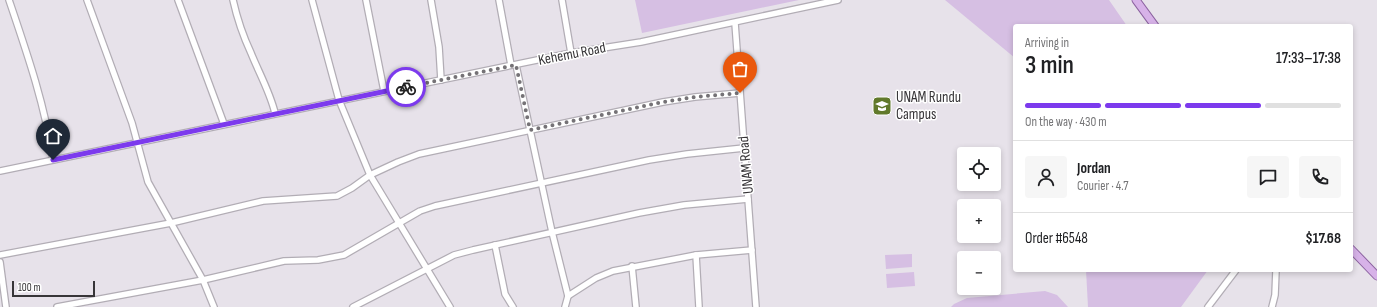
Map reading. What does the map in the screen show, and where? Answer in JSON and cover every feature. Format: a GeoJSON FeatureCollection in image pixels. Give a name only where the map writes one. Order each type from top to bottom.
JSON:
{"type":"FeatureCollection","features":[{"type":"Feature","properties":{"kind":"main road"},"geometry":{"type":"LineString","coordinates":[[1136,0],[1154,24]]}},
{"type":"Feature","properties":{"kind":"main road"},"geometry":{"type":"LineString","coordinates":[[1353,251],[1377,276]]}},
{"type":"Feature","properties":{"kind":"street"},"geometry":{"type":"LineString","coordinates":[[9,0],[34,75],[48,130],[53,160]]}},
{"type":"Feature","properties":{"kind":"street"},"geometry":{"type":"LineString","coordinates":[[87,0],[113,67],[132,123],[148,182],[203,280],[214,307]]}},
{"type":"Feature","properties":{"kind":"street"},"geometry":{"type":"LineString","coordinates":[[178,0],[224,124]]}},
{"type":"Feature","properties":{"kind":"street"},"geometry":{"type":"LineString","coordinates":[[232,0],[239,24],[266,85],[275,114]]}},
{"type":"Feature","properties":{"kind":"street"},"geometry":{"type":"LineString","coordinates":[[312,0],[338,100],[370,175],[450,307]]}},
{"type":"Feature","properties":{"kind":"street"},"geometry":{"type":"LineString","coordinates":[[366,0],[384,91]]}},
{"type":"Feature","properties":{"kind":"street"},"geometry":{"type":"LineString","coordinates":[[431,0],[439,47],[441,80]]}},
{"type":"Feature","properties":{"kind":"street"},"geometry":{"type":"LineString","coordinates":[[498,0],[530,130],[552,232],[568,296],[565,307]]}},
{"type":"Feature","properties":{"kind":"street"},"geometry":{"type":"LineString","coordinates":[[562,0],[571,53]]}},
{"type":"Feature","properties":{"kind":"street","name":"Kehemu Road"},"geometry":{"type":"LineString","coordinates":[[0,171],[338,100],[571,53],[641,42],[838,0]]}},
{"type":"Feature","properties":{"kind":"street","name":"UNAM Road"},"geometry":{"type":"LineString","coordinates":[[735,23],[756,307]]}},
{"type":"Feature","properties":{"kind":"street"},"geometry":{"type":"LineString","coordinates":[[0,255],[171,223],[263,201],[337,196],[352,188],[370,175],[419,154],[663,102],[695,97],[740,93]]}},
{"type":"Feature","properties":{"kind":"street"},"geometry":{"type":"LineString","coordinates":[[57,307],[203,280],[284,261],[318,260],[344,255],[420,211],[435,206],[649,160],[744,148]]}},
{"type":"Feature","properties":{"kind":"street"},"geometry":{"type":"LineString","coordinates":[[353,307],[454,255],[639,213],[684,205],[748,199]]}},
{"type":"Feature","properties":{"kind":"street"},"geometry":{"type":"LineString","coordinates":[[495,245],[505,294],[512,307]]}},
{"type":"Feature","properties":{"kind":"street"},"geometry":{"type":"LineString","coordinates":[[568,296],[596,278],[613,271],[632,266],[696,255],[752,250]]}},
{"type":"Feature","properties":{"kind":"street"},"geometry":{"type":"LineString","coordinates":[[696,255],[699,307]]}},
{"type":"Feature","properties":{"kind":"street"},"geometry":{"type":"LineString","coordinates":[[0,262],[6,307]]}},
{"type":"Feature","properties":{"kind":"street"},"geometry":{"type":"LineString","coordinates":[[632,266],[636,307]]}},
{"type":"Feature","properties":{"kind":"street"},"geometry":{"type":"LineString","coordinates":[[1208,307],[1234,272]]}},
{"type":"Feature","properties":{"kind":"street"},"geometry":{"type":"LineString","coordinates":[[1272,307],[1275,295],[1276,272]]}},
{"type":"Feature","properties":{"kind":"shaded area"},"geometry":{"type":"Polygon","coordinates":[[[635,0],[799,0],[642,33],[635,0]]]}},
{"type":"Feature","properties":{"kind":"shaded area"},"geometry":{"type":"Polygon","coordinates":[[[945,0],[1109,0],[1126,24],[1013,24],[1013,56],[945,0]]]}},
{"type":"Feature","properties":{"kind":"shaded area"},"geometry":{"type":"Polygon","coordinates":[[[912,254],[912,267],[886,269],[885,255],[912,254]]]}},
{"type":"Feature","properties":{"kind":"shaded area"},"geometry":{"type":"Polygon","coordinates":[[[914,272],[915,286],[887,288],[886,274],[914,272]]]}},
{"type":"Feature","properties":{"kind":"shaded area"},"geometry":{"type":"Polygon","coordinates":[[[1086,272],[1207,272],[1181,307],[1088,307],[1086,272]]]}},
{"type":"Feature","properties":{"kind":"shaded area"},"geometry":{"type":"Polygon","coordinates":[[[1045,291],[1057,295],[1068,307],[951,307],[967,298],[1045,291]]]}},
{"type":"Feature","properties":{"kind":"way so far"},"geometry":{"type":"LineString","coordinates":[[406,87],[516,65],[530,130],[663,102],[695,97],[740,93]]}},
{"type":"Feature","properties":{"kind":"place","name":"UNAM Rundu Campus"},"geometry":{"type":"Point","coordinates":[882,106]}},
{"type":"Feature","properties":{"kind":"route"},"geometry":{"type":"LineString","coordinates":[[53,160],[406,87]]}}]}
